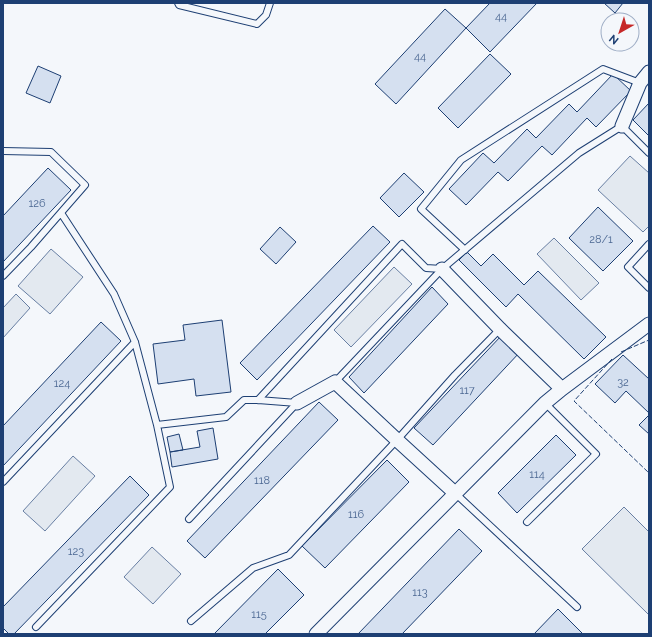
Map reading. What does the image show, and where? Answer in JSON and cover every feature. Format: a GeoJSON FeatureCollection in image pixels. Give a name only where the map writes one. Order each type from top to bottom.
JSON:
{"type":"FeatureCollection","features":[{"type":"Feature","properties":{"kind":"street"},"geometry":{"type":"LineString","coordinates":[[622,126],[640,83],[649,72]]}},
{"type":"Feature","properties":{"kind":"street"},"geometry":{"type":"LineString","coordinates":[[442,269],[562,389]]}},
{"type":"Feature","properties":{"kind":"street"},"geometry":{"type":"LineString","coordinates":[[316,634],[545,403],[649,324]]}},
{"type":"Feature","properties":{"kind":"street"},"geometry":{"type":"LineString","coordinates":[[297,403],[335,382],[456,494]]}},
{"type":"Feature","properties":{"kind":"lane"},"geometry":{"type":"LineString","coordinates":[[178,3],[179,5],[257,24],[266,15],[270,3]]}},
{"type":"Feature","properties":{"kind":"lane"},"geometry":{"type":"LineString","coordinates":[[465,250],[421,209],[461,160],[603,69],[640,83]]}},
{"type":"Feature","properties":{"kind":"lane"},"geometry":{"type":"LineString","coordinates":[[335,382],[442,269],[579,153],[622,126],[649,152]]}},
{"type":"Feature","properties":{"kind":"lane"},"geometry":{"type":"LineString","coordinates":[[3,151],[51,152],[85,186],[3,276]]}},
{"type":"Feature","properties":{"kind":"lane"},"geometry":{"type":"LineString","coordinates":[[36,627],[170,487],[157,425],[135,342],[114,294],[61,213]]}},
{"type":"Feature","properties":{"kind":"lane"},"geometry":{"type":"LineString","coordinates":[[258,400],[402,244],[426,268],[442,269]]}},
{"type":"Feature","properties":{"kind":"lane"},"geometry":{"type":"LineString","coordinates":[[649,244],[628,267],[649,288]]}},
{"type":"Feature","properties":{"kind":"lane"},"geometry":{"type":"LineString","coordinates":[[191,621],[253,568],[289,555],[500,328]]}},
{"type":"Feature","properties":{"kind":"lane"},"geometry":{"type":"LineString","coordinates":[[3,482],[135,342]]}},
{"type":"Feature","properties":{"kind":"lane"},"geometry":{"type":"LineString","coordinates":[[157,425],[226,417],[244,400],[297,403]]}},
{"type":"Feature","properties":{"kind":"lane"},"geometry":{"type":"LineString","coordinates":[[189,519],[297,403]]}},
{"type":"Feature","properties":{"kind":"lane"},"geometry":{"type":"LineString","coordinates":[[528,522],[596,454],[545,403]]}},
{"type":"Feature","properties":{"kind":"lane"},"geometry":{"type":"LineString","coordinates":[[456,494],[577,606]]}},
{"type":"Feature","properties":{"kind":"shaded area"},"geometry":{"type":"Polygon","coordinates":[[[630,156],[649,173],[649,226],[643,232],[598,190],[630,156]]]}},
{"type":"Feature","properties":{"kind":"shaded area"},"geometry":{"type":"Polygon","coordinates":[[[554,238],[599,283],[581,300],[537,254],[554,238]]]}},
{"type":"Feature","properties":{"kind":"shaded area"},"geometry":{"type":"Polygon","coordinates":[[[51,249],[83,277],[50,314],[18,286],[51,249]]]}},
{"type":"Feature","properties":{"kind":"shaded area"},"geometry":{"type":"Polygon","coordinates":[[[394,267],[412,284],[351,347],[334,330],[394,267]]]}},
{"type":"Feature","properties":{"kind":"shaded area"},"geometry":{"type":"Polygon","coordinates":[[[16,294],[30,308],[3,338],[3,308],[16,294]]]}},
{"type":"Feature","properties":{"kind":"shaded area"},"geometry":{"type":"Polygon","coordinates":[[[73,456],[95,476],[45,531],[23,511],[73,456]]]}},
{"type":"Feature","properties":{"kind":"shaded area"},"geometry":{"type":"Polygon","coordinates":[[[624,507],[649,532],[649,615],[582,549],[624,507]]]}},
{"type":"Feature","properties":{"kind":"shaded area"},"geometry":{"type":"Polygon","coordinates":[[[152,547],[181,574],[153,604],[124,577],[152,547]]]}},
{"type":"Feature","properties":{"kind":"building"},"geometry":{"type":"Polygon","coordinates":[[[490,3],[537,3],[490,52],[466,28],[490,3]]]}},
{"type":"Feature","properties":{"kind":"building"},"geometry":{"type":"Polygon","coordinates":[[[604,3],[623,3],[616,12],[604,3]]]}},
{"type":"Feature","properties":{"kind":"building"},"geometry":{"type":"Polygon","coordinates":[[[445,9],[466,28],[396,104],[375,84],[445,9]]]}},
{"type":"Feature","properties":{"kind":"building"},"geometry":{"type":"Polygon","coordinates":[[[490,54],[511,74],[458,128],[438,108],[490,54]]]}},
{"type":"Feature","properties":{"kind":"building"},"geometry":{"type":"Polygon","coordinates":[[[38,66],[61,76],[50,103],[26,93],[38,66]]]}},
{"type":"Feature","properties":{"kind":"building"},"geometry":{"type":"Polygon","coordinates":[[[613,74],[631,91],[596,127],[587,118],[552,155],[542,146],[508,181],[498,172],[466,205],[449,189],[483,153],[494,163],[527,129],[536,138],[569,104],[577,112],[613,74]]]}},
{"type":"Feature","properties":{"kind":"building"},"geometry":{"type":"Polygon","coordinates":[[[649,103],[649,136],[633,120],[649,103]]]}},
{"type":"Feature","properties":{"kind":"building"},"geometry":{"type":"Polygon","coordinates":[[[48,168],[71,190],[3,262],[3,216],[48,168]]]}},
{"type":"Feature","properties":{"kind":"building"},"geometry":{"type":"Polygon","coordinates":[[[404,173],[424,192],[399,217],[380,198],[404,173]]]}},
{"type":"Feature","properties":{"kind":"building"},"geometry":{"type":"Polygon","coordinates":[[[598,207],[633,241],[603,271],[569,238],[598,207]]]}},
{"type":"Feature","properties":{"kind":"building"},"geometry":{"type":"Polygon","coordinates":[[[373,226],[390,242],[257,380],[240,363],[373,226]]]}},
{"type":"Feature","properties":{"kind":"building"},"geometry":{"type":"Polygon","coordinates":[[[280,227],[296,242],[276,264],[260,249],[280,227]]]}},
{"type":"Feature","properties":{"kind":"building"},"geometry":{"type":"Polygon","coordinates":[[[467,252],[481,266],[493,254],[524,285],[538,271],[606,337],[584,359],[518,294],[506,307],[459,260],[467,252]]]}},
{"type":"Feature","properties":{"kind":"building"},"geometry":{"type":"Polygon","coordinates":[[[432,287],[448,304],[364,393],[349,377],[432,287]]]}},
{"type":"Feature","properties":{"kind":"building"},"geometry":{"type":"Polygon","coordinates":[[[222,320],[231,392],[196,396],[194,379],[158,384],[153,344],[185,340],[183,325],[222,320]]]}},
{"type":"Feature","properties":{"kind":"building"},"geometry":{"type":"Polygon","coordinates":[[[101,322],[121,341],[3,466],[3,426],[101,322]]]}},
{"type":"Feature","properties":{"kind":"building"},"geometry":{"type":"Polygon","coordinates":[[[502,335],[520,352],[433,445],[414,428],[502,335]]]}},
{"type":"Feature","properties":{"kind":"building"},"geometry":{"type":"Polygon","coordinates":[[[623,355],[649,379],[649,413],[626,391],[615,403],[595,384],[623,355]]]}},
{"type":"Feature","properties":{"kind":"building"},"geometry":{"type":"Polygon","coordinates":[[[319,402],[338,420],[205,558],[187,541],[319,402]]]}},
{"type":"Feature","properties":{"kind":"building"},"geometry":{"type":"Polygon","coordinates":[[[649,415],[649,434],[639,425],[649,415]]]}},
{"type":"Feature","properties":{"kind":"building"},"geometry":{"type":"Polygon","coordinates":[[[213,428],[218,459],[172,467],[170,452],[200,447],[197,431],[213,428]]]}},
{"type":"Feature","properties":{"kind":"building"},"geometry":{"type":"Polygon","coordinates":[[[179,434],[183,450],[170,452],[167,437],[179,434]]]}},
{"type":"Feature","properties":{"kind":"building"},"geometry":{"type":"Polygon","coordinates":[[[556,435],[576,455],[517,513],[498,493],[556,435]]]}},
{"type":"Feature","properties":{"kind":"building"},"geometry":{"type":"Polygon","coordinates":[[[387,460],[409,482],[325,568],[302,546],[387,460]]]}},
{"type":"Feature","properties":{"kind":"building"},"geometry":{"type":"Polygon","coordinates":[[[130,476],[149,495],[14,634],[9,634],[3,628],[3,607],[130,476]]]}},
{"type":"Feature","properties":{"kind":"building"},"geometry":{"type":"Polygon","coordinates":[[[459,529],[482,551],[402,634],[358,634],[459,529]]]}},
{"type":"Feature","properties":{"kind":"building"},"geometry":{"type":"Polygon","coordinates":[[[278,569],[304,595],[265,634],[214,634],[278,569]]]}},
{"type":"Feature","properties":{"kind":"building"},"geometry":{"type":"Polygon","coordinates":[[[558,609],[582,634],[534,634],[558,609]]]}},
{"type":"Feature","properties":{"kind":"fence"},"geometry":{"type":"LineString","coordinates":[[621,352],[649,340]]}},
{"type":"Feature","properties":{"kind":"fence"},"geometry":{"type":"LineString","coordinates":[[612,359],[574,401],[649,473]]}}]}
